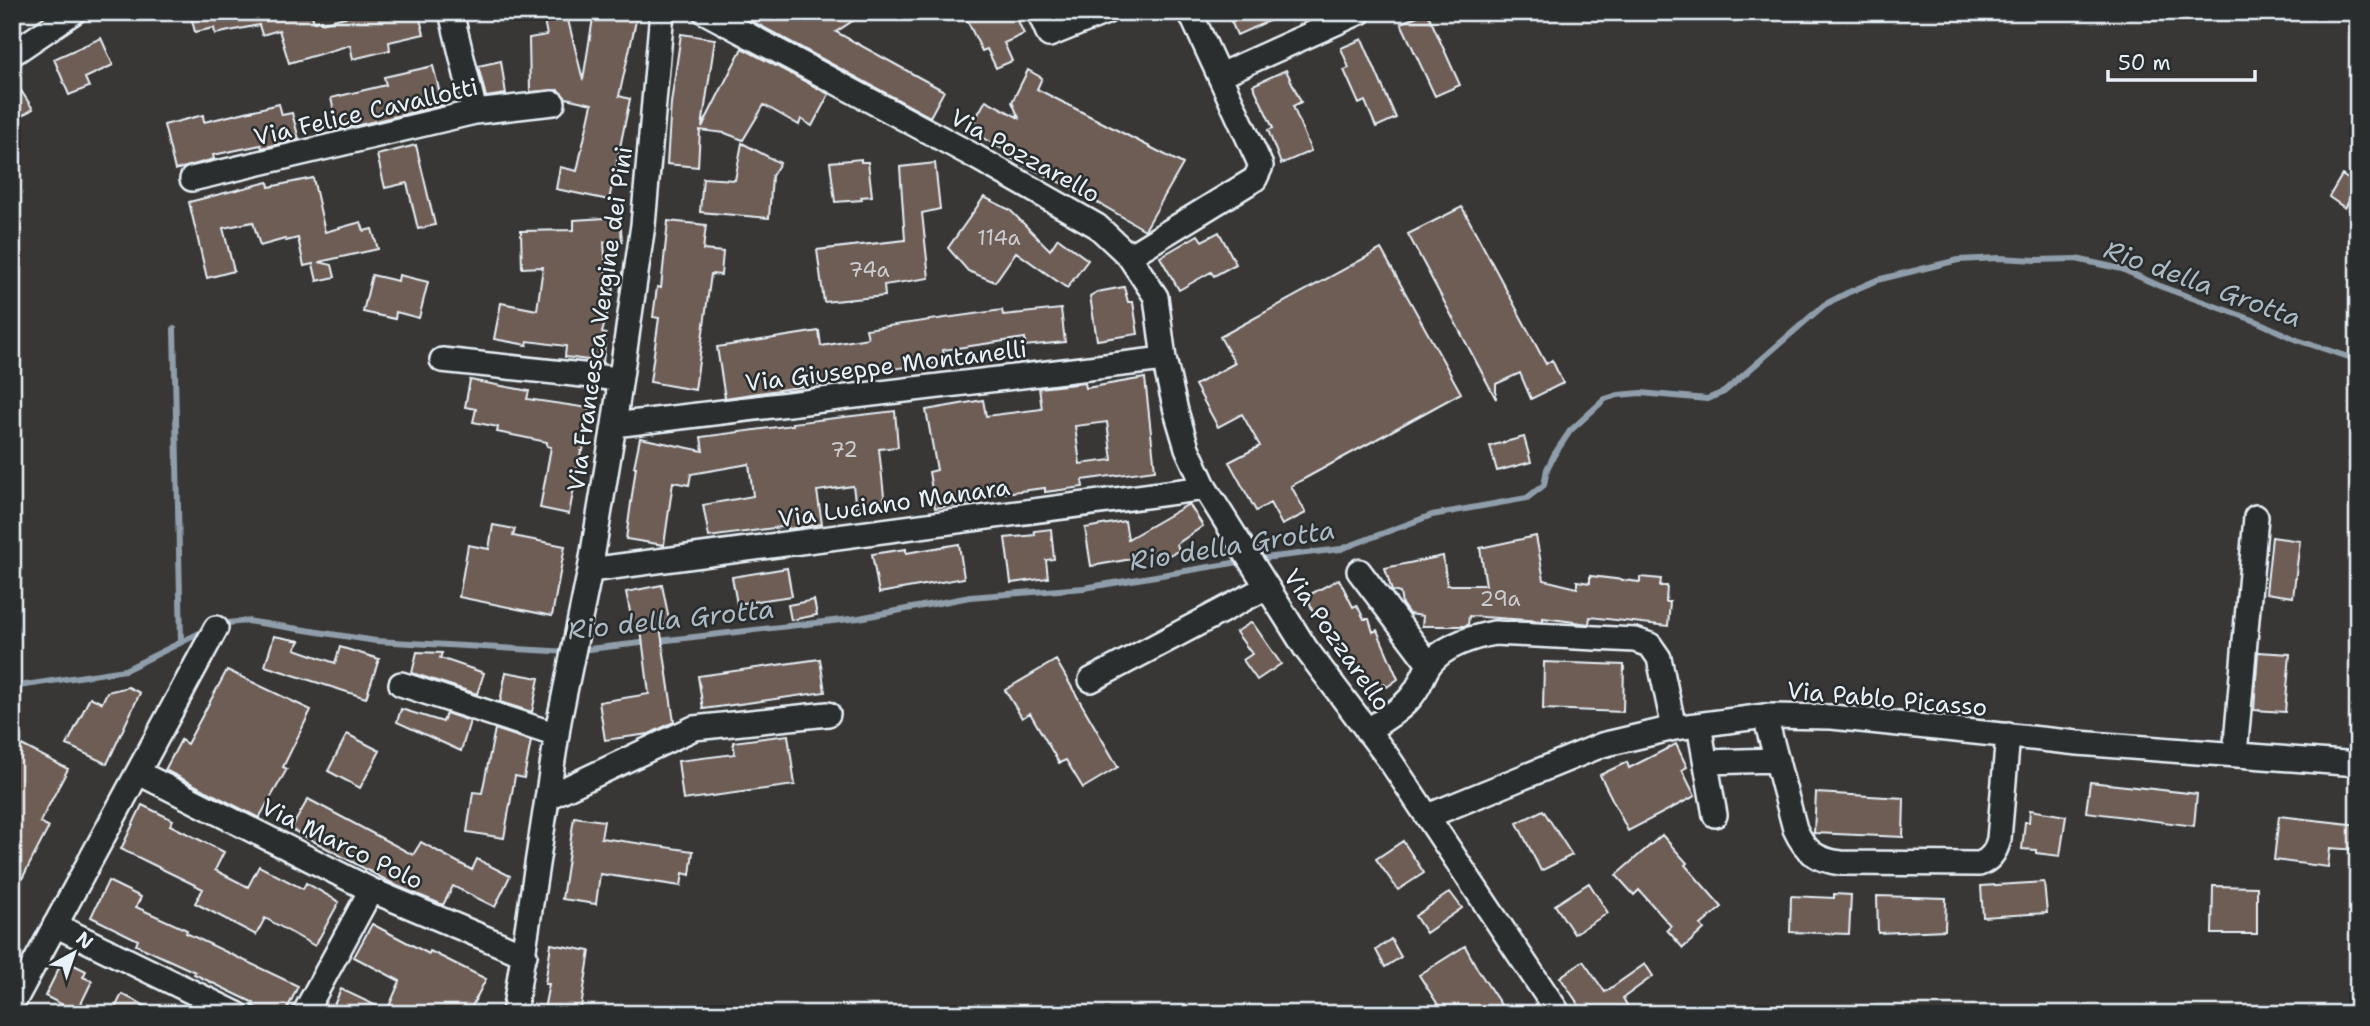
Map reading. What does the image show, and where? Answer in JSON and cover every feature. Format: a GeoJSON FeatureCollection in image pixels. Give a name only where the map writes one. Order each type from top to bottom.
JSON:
{"type":"FeatureCollection","features":[{"type":"Feature","properties":{"kind":"street"},"geometry":{"type":"LineString","coordinates":[[12,54],[74,12]]}},
{"type":"Feature","properties":{"kind":"street"},"geometry":{"type":"LineString","coordinates":[[451,12],[475,112]]}},
{"type":"Feature","properties":{"kind":"street","name":"Via Francesca Vergine dei Pini"},"geometry":{"type":"LineString","coordinates":[[557,735],[590,570],[614,425],[643,225],[663,12]]}},
{"type":"Feature","properties":{"kind":"street","name":"Via Pozzarello"},"geometry":{"type":"LineString","coordinates":[[705,12],[974,156],[1097,226],[1129,256],[1156,298],[1164,359],[1187,448],[1205,488],[1306,649],[1428,816],[1559,1014]]}},
{"type":"Feature","properties":{"kind":"street"},"geometry":{"type":"LineString","coordinates":[[1039,12],[1049,35],[1106,12]]}},
{"type":"Feature","properties":{"kind":"street"},"geometry":{"type":"LineString","coordinates":[[1129,256],[1255,179],[1261,166],[1190,12]]}},
{"type":"Feature","properties":{"kind":"street"},"geometry":{"type":"LineString","coordinates":[[1220,75],[1360,12]]}},
{"type":"Feature","properties":{"kind":"street","name":"Via Felice Cavallotti"},"geometry":{"type":"LineString","coordinates":[[192,179],[475,112],[553,103]]}},
{"type":"Feature","properties":{"kind":"street","name":"Via Giuseppe Montanelli"},"geometry":{"type":"LineString","coordinates":[[614,425],[1164,359]]}},
{"type":"Feature","properties":{"kind":"street"},"geometry":{"type":"LineString","coordinates":[[442,360],[620,379]]}},
{"type":"Feature","properties":{"kind":"street","name":"Via Luciano Manara"},"geometry":{"type":"LineString","coordinates":[[590,570],[1205,488]]}},
{"type":"Feature","properties":{"kind":"street"},"geometry":{"type":"LineString","coordinates":[[2235,754],[2256,517]]}},
{"type":"Feature","properties":{"kind":"street"},"geometry":{"type":"LineString","coordinates":[[1359,571],[1429,664]]}},
{"type":"Feature","properties":{"kind":"street"},"geometry":{"type":"LineString","coordinates":[[1091,680],[1264,581]]}},
{"type":"Feature","properties":{"kind":"street"},"geometry":{"type":"LineString","coordinates":[[12,1006],[216,628]]}},
{"type":"Feature","properties":{"kind":"street"},"geometry":{"type":"LineString","coordinates":[[1367,731],[1410,699],[1423,680],[1429,664],[1440,654],[1474,637],[1494,633],[1635,640],[1650,645],[1659,658],[1674,728]]}},
{"type":"Feature","properties":{"kind":"street"},"geometry":{"type":"LineString","coordinates":[[401,684],[557,735],[514,1014]]}},
{"type":"Feature","properties":{"kind":"street"},"geometry":{"type":"LineString","coordinates":[[548,797],[694,728],[828,714]]}},
{"type":"Feature","properties":{"kind":"street"},"geometry":{"type":"LineString","coordinates":[[1765,716],[1795,829],[1801,842],[1815,857],[1841,863],[1979,864],[1992,856],[1999,839],[2008,735]]}},
{"type":"Feature","properties":{"kind":"street","name":"Via Pablo Picasso"},"geometry":{"type":"LineString","coordinates":[[1428,816],[1602,745],[1674,728],[1765,716],[1832,717],[2078,743],[2358,764]]}},
{"type":"Feature","properties":{"kind":"street"},"geometry":{"type":"LineString","coordinates":[[1699,725],[1716,815]]}},
{"type":"Feature","properties":{"kind":"street"},"geometry":{"type":"LineString","coordinates":[[1706,762],[1777,760]]}},
{"type":"Feature","properties":{"kind":"street","name":"Via Marco Polo"},"geometry":{"type":"LineString","coordinates":[[139,773],[371,890],[525,955]]}},
{"type":"Feature","properties":{"kind":"street"},"geometry":{"type":"LineString","coordinates":[[304,1014],[371,890]]}},
{"type":"Feature","properties":{"kind":"street"},"geometry":{"type":"LineString","coordinates":[[55,925],[237,1014]]}},
{"type":"Feature","properties":{"kind":"building"},"geometry":{"type":"Polygon","coordinates":[[[190,12],[311,12],[314,22],[321,20],[321,23],[365,12],[418,12],[424,34],[389,42],[390,50],[353,59],[350,45],[289,63],[279,30],[262,35],[259,25],[215,34],[214,28],[195,32],[190,12]]]}},
{"type":"Feature","properties":{"kind":"building"},"geometry":{"type":"Polygon","coordinates":[[[566,12],[583,80],[594,12],[638,12],[619,96],[630,99],[609,200],[556,189],[560,167],[577,171],[592,104],[566,98],[558,90],[530,92],[529,38],[547,35],[543,16],[566,12]]]}},
{"type":"Feature","properties":{"kind":"building"},"geometry":{"type":"Polygon","coordinates":[[[735,12],[866,12],[836,32],[944,91],[930,117],[735,12]]]}},
{"type":"Feature","properties":{"kind":"building"},"geometry":{"type":"Polygon","coordinates":[[[963,12],[1014,12],[1024,34],[1004,43],[1012,61],[996,68],[987,49],[982,51],[963,12]]]}},
{"type":"Feature","properties":{"kind":"building"},"geometry":{"type":"Polygon","coordinates":[[[1227,12],[1289,12],[1237,35],[1227,12]]]}},
{"type":"Feature","properties":{"kind":"building"},"geometry":{"type":"Polygon","coordinates":[[[1427,12],[1460,85],[1435,96],[1401,23],[1427,12]]]}},
{"type":"Feature","properties":{"kind":"building"},"geometry":{"type":"Polygon","coordinates":[[[681,34],[715,39],[702,127],[742,48],[829,94],[812,126],[801,119],[799,125],[764,105],[743,140],[725,133],[700,130],[698,167],[667,164],[671,103],[681,34]]]}},
{"type":"Feature","properties":{"kind":"building"},"geometry":{"type":"Polygon","coordinates":[[[101,38],[113,65],[85,78],[89,87],[69,95],[54,59],[101,38]]]}},
{"type":"Feature","properties":{"kind":"building"},"geometry":{"type":"Polygon","coordinates":[[[1362,39],[1396,118],[1376,127],[1365,101],[1359,104],[1344,70],[1349,68],[1341,48],[1362,39]]]}},
{"type":"Feature","properties":{"kind":"building"},"geometry":{"type":"Polygon","coordinates":[[[501,61],[506,94],[486,97],[478,66],[501,61]]]}},
{"type":"Feature","properties":{"kind":"building"},"geometry":{"type":"Polygon","coordinates":[[[433,66],[443,105],[338,130],[331,98],[386,85],[384,77],[433,66]]]}},
{"type":"Feature","properties":{"kind":"building"},"geometry":{"type":"Polygon","coordinates":[[[1028,70],[1042,78],[1037,89],[1183,164],[1145,230],[1081,193],[1007,156],[1009,153],[969,130],[986,100],[1019,118],[1012,102],[1028,70]]]}},
{"type":"Feature","properties":{"kind":"building"},"geometry":{"type":"Polygon","coordinates":[[[1286,70],[1301,102],[1293,106],[1311,151],[1281,164],[1268,130],[1273,128],[1253,85],[1286,70]]]}},
{"type":"Feature","properties":{"kind":"building"},"geometry":{"type":"Polygon","coordinates":[[[12,77],[33,109],[12,122],[12,77]]]}},
{"type":"Feature","properties":{"kind":"building"},"geometry":{"type":"Polygon","coordinates":[[[279,104],[282,115],[292,113],[299,139],[213,155],[214,159],[175,170],[164,125],[203,115],[204,122],[279,104]]]}},
{"type":"Feature","properties":{"kind":"building"},"geometry":{"type":"Polygon","coordinates":[[[742,143],[780,163],[772,176],[769,218],[700,212],[703,178],[735,180],[742,143]]]}},
{"type":"Feature","properties":{"kind":"building"},"geometry":{"type":"Polygon","coordinates":[[[416,145],[435,225],[418,229],[407,183],[385,188],[377,155],[416,145]]]}},
{"type":"Feature","properties":{"kind":"building"},"geometry":{"type":"Polygon","coordinates":[[[861,159],[861,162],[868,162],[872,196],[861,197],[862,200],[835,202],[830,162],[861,159]]]}},
{"type":"Feature","properties":{"kind":"building"},"geometry":{"type":"Polygon","coordinates":[[[935,163],[940,209],[922,213],[929,278],[884,285],[885,296],[824,302],[817,250],[905,240],[900,167],[935,163]]]}},
{"type":"Feature","properties":{"kind":"building"},"geometry":{"type":"Polygon","coordinates":[[[2342,175],[2358,186],[2345,208],[2329,197],[2342,175]]]}},
{"type":"Feature","properties":{"kind":"building"},"geometry":{"type":"Polygon","coordinates":[[[313,178],[325,232],[361,222],[364,231],[372,229],[378,249],[319,262],[332,265],[335,277],[317,281],[313,264],[304,266],[298,238],[260,246],[253,222],[223,228],[234,271],[207,278],[189,202],[268,182],[269,187],[313,178]]]}},
{"type":"Feature","properties":{"kind":"building"},"geometry":{"type":"Polygon","coordinates":[[[984,197],[1010,210],[1050,250],[1058,238],[1088,260],[1067,288],[1016,252],[995,282],[968,271],[948,248],[984,197]]]}},
{"type":"Feature","properties":{"kind":"building"},"geometry":{"type":"Polygon","coordinates":[[[1462,207],[1546,364],[1552,360],[1563,383],[1531,399],[1520,373],[1496,384],[1496,399],[1408,234],[1462,207]]]}},
{"type":"Feature","properties":{"kind":"building"},"geometry":{"type":"Polygon","coordinates":[[[620,217],[622,241],[604,242],[607,288],[614,288],[602,333],[606,334],[603,362],[565,357],[566,346],[528,341],[527,345],[494,339],[501,303],[537,310],[543,267],[522,268],[521,231],[574,230],[574,220],[620,217]]]}},
{"type":"Feature","properties":{"kind":"building"},"geometry":{"type":"Polygon","coordinates":[[[668,221],[706,225],[703,250],[723,252],[721,275],[711,274],[695,390],[650,382],[659,318],[653,317],[657,287],[661,288],[668,221]]]}},
{"type":"Feature","properties":{"kind":"building"},"geometry":{"type":"Polygon","coordinates":[[[1219,232],[1236,264],[1214,276],[1211,272],[1179,290],[1160,257],[1198,235],[1202,241],[1219,232]]]}},
{"type":"Feature","properties":{"kind":"building"},"geometry":{"type":"Polygon","coordinates":[[[1381,249],[1461,393],[1291,486],[1306,513],[1282,525],[1270,503],[1256,511],[1229,462],[1260,446],[1242,414],[1218,427],[1195,385],[1235,363],[1220,337],[1381,249]]]}},
{"type":"Feature","properties":{"kind":"building"},"geometry":{"type":"Polygon","coordinates":[[[372,275],[398,281],[399,275],[428,282],[419,318],[396,312],[395,319],[363,312],[372,275]]]}},
{"type":"Feature","properties":{"kind":"building"},"geometry":{"type":"Polygon","coordinates":[[[1124,287],[1128,302],[1133,302],[1138,334],[1097,340],[1090,296],[1124,287]]]}},
{"type":"Feature","properties":{"kind":"building"},"geometry":{"type":"Polygon","coordinates":[[[1061,309],[1065,342],[1025,346],[1025,338],[943,350],[945,362],[845,375],[846,380],[725,398],[717,347],[819,331],[821,346],[868,338],[866,329],[1002,310],[1003,315],[1061,309]]]}},
{"type":"Feature","properties":{"kind":"building"},"geometry":{"type":"Polygon","coordinates":[[[1145,378],[1155,470],[1082,480],[1083,487],[1045,492],[1045,488],[971,497],[971,503],[935,508],[929,472],[937,470],[926,410],[983,400],[986,416],[1042,409],[1039,388],[1085,383],[1086,388],[1145,378]],[[1107,422],[1075,426],[1080,464],[1112,460],[1107,422]]]}},
{"type":"Feature","properties":{"kind":"building"},"geometry":{"type":"Polygon","coordinates":[[[470,380],[529,391],[527,399],[589,408],[569,514],[540,508],[551,447],[547,446],[547,442],[497,432],[498,427],[473,422],[476,409],[465,407],[470,380]]]}},
{"type":"Feature","properties":{"kind":"building"},"geometry":{"type":"Polygon","coordinates":[[[895,411],[898,447],[879,449],[885,505],[856,508],[853,486],[817,491],[822,524],[709,537],[703,505],[753,496],[749,464],[691,474],[689,485],[673,482],[664,545],[626,539],[640,438],[703,451],[701,437],[895,411]]]}},
{"type":"Feature","properties":{"kind":"building"},"geometry":{"type":"Polygon","coordinates":[[[1524,437],[1531,462],[1497,471],[1490,446],[1524,437]]]}},
{"type":"Feature","properties":{"kind":"building"},"geometry":{"type":"Polygon","coordinates":[[[1189,504],[1203,526],[1177,544],[1179,551],[1156,560],[1155,555],[1091,566],[1085,528],[1125,521],[1128,539],[1189,504]]]}},
{"type":"Feature","properties":{"kind":"building"},"geometry":{"type":"Polygon","coordinates":[[[493,525],[515,529],[513,536],[565,546],[552,616],[459,597],[468,545],[489,549],[493,525]]]}},
{"type":"Feature","properties":{"kind":"building"},"geometry":{"type":"Polygon","coordinates":[[[1051,529],[1054,559],[1046,560],[1048,578],[1011,583],[1005,538],[1035,535],[1034,531],[1051,529]]]}},
{"type":"Feature","properties":{"kind":"building"},"geometry":{"type":"Polygon","coordinates":[[[1536,536],[1544,580],[1577,588],[1577,581],[1590,583],[1590,576],[1640,582],[1640,577],[1661,579],[1660,586],[1667,586],[1666,602],[1670,602],[1668,626],[1590,617],[1589,624],[1543,618],[1543,621],[1469,616],[1466,626],[1422,626],[1423,616],[1409,614],[1402,604],[1400,593],[1392,591],[1385,568],[1443,556],[1447,585],[1486,585],[1480,548],[1536,536]]]}},
{"type":"Feature","properties":{"kind":"building"},"geometry":{"type":"Polygon","coordinates":[[[2272,537],[2300,541],[2293,597],[2266,593],[2272,537]]]}},
{"type":"Feature","properties":{"kind":"building"},"geometry":{"type":"Polygon","coordinates":[[[959,544],[964,578],[879,593],[872,554],[906,549],[906,553],[959,544]]]}},
{"type":"Feature","properties":{"kind":"building"},"geometry":{"type":"Polygon","coordinates":[[[787,568],[792,596],[737,604],[732,577],[787,568]]]}},
{"type":"Feature","properties":{"kind":"building"},"geometry":{"type":"Polygon","coordinates":[[[1339,579],[1353,607],[1357,605],[1364,619],[1369,619],[1373,632],[1377,630],[1398,679],[1387,687],[1384,684],[1371,691],[1355,660],[1347,660],[1318,611],[1313,612],[1307,596],[1339,579]]]}},
{"type":"Feature","properties":{"kind":"building"},"geometry":{"type":"Polygon","coordinates":[[[662,585],[670,624],[660,626],[674,722],[649,734],[605,740],[599,702],[649,694],[641,630],[634,631],[626,592],[662,585]]]}},
{"type":"Feature","properties":{"kind":"building"},"geometry":{"type":"Polygon","coordinates":[[[814,600],[817,615],[791,620],[788,605],[814,600]]]}},
{"type":"Feature","properties":{"kind":"building"},"geometry":{"type":"Polygon","coordinates":[[[1252,622],[1281,664],[1257,680],[1243,660],[1252,654],[1236,632],[1252,622]]]}},
{"type":"Feature","properties":{"kind":"building"},"geometry":{"type":"Polygon","coordinates":[[[274,636],[300,641],[295,649],[335,663],[340,647],[379,659],[366,698],[265,666],[274,636]]]}},
{"type":"Feature","properties":{"kind":"building"},"geometry":{"type":"Polygon","coordinates":[[[417,652],[442,653],[440,658],[484,673],[477,694],[412,673],[417,652]]]}},
{"type":"Feature","properties":{"kind":"building"},"geometry":{"type":"Polygon","coordinates":[[[2258,652],[2290,654],[2285,712],[2254,710],[2258,652]]]}},
{"type":"Feature","properties":{"kind":"building"},"geometry":{"type":"Polygon","coordinates":[[[820,659],[825,692],[703,709],[698,676],[820,659]]]}},
{"type":"Feature","properties":{"kind":"building"},"geometry":{"type":"Polygon","coordinates":[[[1056,660],[1118,767],[1083,788],[1066,760],[1059,763],[1030,713],[1022,718],[1005,690],[1056,660]]]}},
{"type":"Feature","properties":{"kind":"building"},"geometry":{"type":"Polygon","coordinates":[[[1544,662],[1624,665],[1623,712],[1543,709],[1544,662]]]}},
{"type":"Feature","properties":{"kind":"building"},"geometry":{"type":"Polygon","coordinates":[[[227,670],[311,710],[283,767],[287,769],[259,818],[165,770],[181,740],[187,744],[227,670]]]}},
{"type":"Feature","properties":{"kind":"building"},"geometry":{"type":"Polygon","coordinates":[[[506,672],[539,678],[532,712],[500,702],[506,672]]]}},
{"type":"Feature","properties":{"kind":"building"},"geometry":{"type":"Polygon","coordinates":[[[128,687],[140,693],[107,764],[67,745],[90,697],[102,703],[107,692],[128,687]]]}},
{"type":"Feature","properties":{"kind":"building"},"geometry":{"type":"Polygon","coordinates":[[[401,709],[443,722],[446,713],[470,721],[461,751],[397,722],[401,709]]]}},
{"type":"Feature","properties":{"kind":"building"},"geometry":{"type":"Polygon","coordinates":[[[495,729],[531,741],[524,778],[515,776],[504,838],[467,832],[473,792],[482,793],[495,729]]]}},
{"type":"Feature","properties":{"kind":"building"},"geometry":{"type":"Polygon","coordinates":[[[347,734],[380,751],[360,788],[328,771],[347,734]]]}},
{"type":"Feature","properties":{"kind":"building"},"geometry":{"type":"Polygon","coordinates":[[[788,735],[795,785],[683,800],[678,761],[735,754],[733,742],[788,735]]]}},
{"type":"Feature","properties":{"kind":"building"},"geometry":{"type":"Polygon","coordinates":[[[12,740],[68,769],[40,822],[49,827],[12,898],[12,740]]]}},
{"type":"Feature","properties":{"kind":"building"},"geometry":{"type":"Polygon","coordinates":[[[1676,744],[1687,767],[1682,770],[1695,796],[1628,831],[1600,775],[1627,762],[1629,768],[1676,744]]]}},
{"type":"Feature","properties":{"kind":"building"},"geometry":{"type":"Polygon","coordinates":[[[2090,782],[2197,794],[2194,826],[2086,812],[2090,782]]]}},
{"type":"Feature","properties":{"kind":"building"},"geometry":{"type":"Polygon","coordinates":[[[1816,793],[1904,798],[1903,837],[1814,833],[1816,793]]]}},
{"type":"Feature","properties":{"kind":"building"},"geometry":{"type":"Polygon","coordinates":[[[308,799],[413,855],[421,842],[472,870],[477,859],[510,876],[495,907],[453,886],[443,905],[397,886],[291,829],[308,799]]]}},
{"type":"Feature","properties":{"kind":"building"},"geometry":{"type":"Polygon","coordinates":[[[142,805],[173,820],[170,825],[224,852],[215,870],[248,887],[259,866],[303,889],[306,883],[339,902],[315,946],[265,918],[256,935],[195,903],[203,889],[121,849],[142,805]]]}},
{"type":"Feature","properties":{"kind":"building"},"geometry":{"type":"Polygon","coordinates":[[[1543,810],[1572,855],[1541,871],[1517,823],[1543,810]]]}},
{"type":"Feature","properties":{"kind":"building"},"geometry":{"type":"Polygon","coordinates":[[[2030,810],[2066,816],[2060,856],[2022,849],[2025,822],[2029,822],[2030,810]]]}},
{"type":"Feature","properties":{"kind":"building"},"geometry":{"type":"Polygon","coordinates":[[[2279,816],[2358,825],[2358,850],[2330,848],[2328,867],[2274,860],[2279,816]]]}},
{"type":"Feature","properties":{"kind":"building"},"geometry":{"type":"Polygon","coordinates":[[[574,817],[604,821],[601,838],[693,851],[690,875],[683,873],[681,886],[600,874],[596,904],[562,899],[574,817]]]}},
{"type":"Feature","properties":{"kind":"building"},"geometry":{"type":"Polygon","coordinates":[[[1662,835],[1722,907],[1701,925],[1704,929],[1683,948],[1667,930],[1671,926],[1639,890],[1634,895],[1616,875],[1662,835]]]}},
{"type":"Feature","properties":{"kind":"building"},"geometry":{"type":"Polygon","coordinates":[[[1403,841],[1424,873],[1398,890],[1376,859],[1403,841]]]}},
{"type":"Feature","properties":{"kind":"building"},"geometry":{"type":"Polygon","coordinates":[[[108,881],[141,897],[136,907],[298,986],[285,1014],[270,1014],[252,1006],[254,1003],[136,945],[138,940],[91,917],[108,881]]]}},
{"type":"Feature","properties":{"kind":"building"},"geometry":{"type":"Polygon","coordinates":[[[2044,882],[2047,913],[1983,917],[1981,886],[2044,882]]]}},
{"type":"Feature","properties":{"kind":"building"},"geometry":{"type":"Polygon","coordinates":[[[1589,883],[1608,913],[1574,934],[1555,905],[1589,883]]]}},
{"type":"Feature","properties":{"kind":"building"},"geometry":{"type":"Polygon","coordinates":[[[2213,886],[2257,887],[2257,934],[2212,934],[2213,886]]]}},
{"type":"Feature","properties":{"kind":"building"},"geometry":{"type":"Polygon","coordinates":[[[1450,892],[1462,908],[1426,933],[1415,916],[1450,892]]]}},
{"type":"Feature","properties":{"kind":"building"},"geometry":{"type":"Polygon","coordinates":[[[1834,894],[1851,895],[1849,934],[1790,932],[1791,896],[1834,898],[1834,894]]]}},
{"type":"Feature","properties":{"kind":"building"},"geometry":{"type":"Polygon","coordinates":[[[1877,896],[1946,898],[1945,930],[1878,933],[1877,896]]]}},
{"type":"Feature","properties":{"kind":"building"},"geometry":{"type":"Polygon","coordinates":[[[372,924],[429,954],[430,951],[486,979],[468,1014],[330,1014],[341,989],[387,1011],[400,981],[354,957],[372,924]]]}},
{"type":"Feature","properties":{"kind":"building"},"geometry":{"type":"Polygon","coordinates":[[[1391,939],[1401,957],[1385,967],[1376,950],[1391,939]]]}},
{"type":"Feature","properties":{"kind":"building"},"geometry":{"type":"Polygon","coordinates":[[[551,944],[590,951],[580,1014],[543,1014],[549,984],[545,984],[551,944]]]}},
{"type":"Feature","properties":{"kind":"building"},"geometry":{"type":"Polygon","coordinates":[[[1465,946],[1507,1014],[1444,1014],[1419,975],[1465,946]]]}},
{"type":"Feature","properties":{"kind":"building"},"geometry":{"type":"Polygon","coordinates":[[[1583,961],[1605,992],[1645,964],[1653,976],[1623,998],[1628,1007],[1616,1014],[1585,1014],[1560,977],[1583,961]]]}},
{"type":"Feature","properties":{"kind":"building"},"geometry":{"type":"Polygon","coordinates":[[[72,964],[86,971],[83,977],[92,981],[77,1012],[45,996],[60,966],[69,971],[72,964]]]}},
{"type":"Feature","properties":{"kind":"building"},"geometry":{"type":"Polygon","coordinates":[[[122,994],[161,1014],[112,1014],[122,994]]]}},
{"type":"Feature","properties":{"kind":"waterway","name":"Rio della Grotta"},"geometry":{"type":"LineString","coordinates":[[1256,559],[1341,549],[1432,515],[1527,498],[1544,485],[1547,469],[1570,431],[1605,399],[1641,393],[1707,399],[1724,392],[1824,305],[1877,280],[1958,260],[2076,259],[2122,269],[2162,287],[2256,321],[2297,340],[2358,360]]}},
{"type":"Feature","properties":{"kind":"waterway"},"geometry":{"type":"LineString","coordinates":[[174,329],[181,641]]}},
{"type":"Feature","properties":{"kind":"waterway","name":"Rio della Grotta"},"geometry":{"type":"LineString","coordinates":[[580,650],[859,618],[970,597],[1084,588],[1245,561]]}},
{"type":"Feature","properties":{"kind":"waterway","name":"Rio della Grotta"},"geometry":{"type":"LineString","coordinates":[[218,624],[247,621],[376,641],[569,652]]}},
{"type":"Feature","properties":{"kind":"waterway","name":"Rio della Grotta"},"geometry":{"type":"LineString","coordinates":[[12,687],[125,670],[208,629]]}}]}
